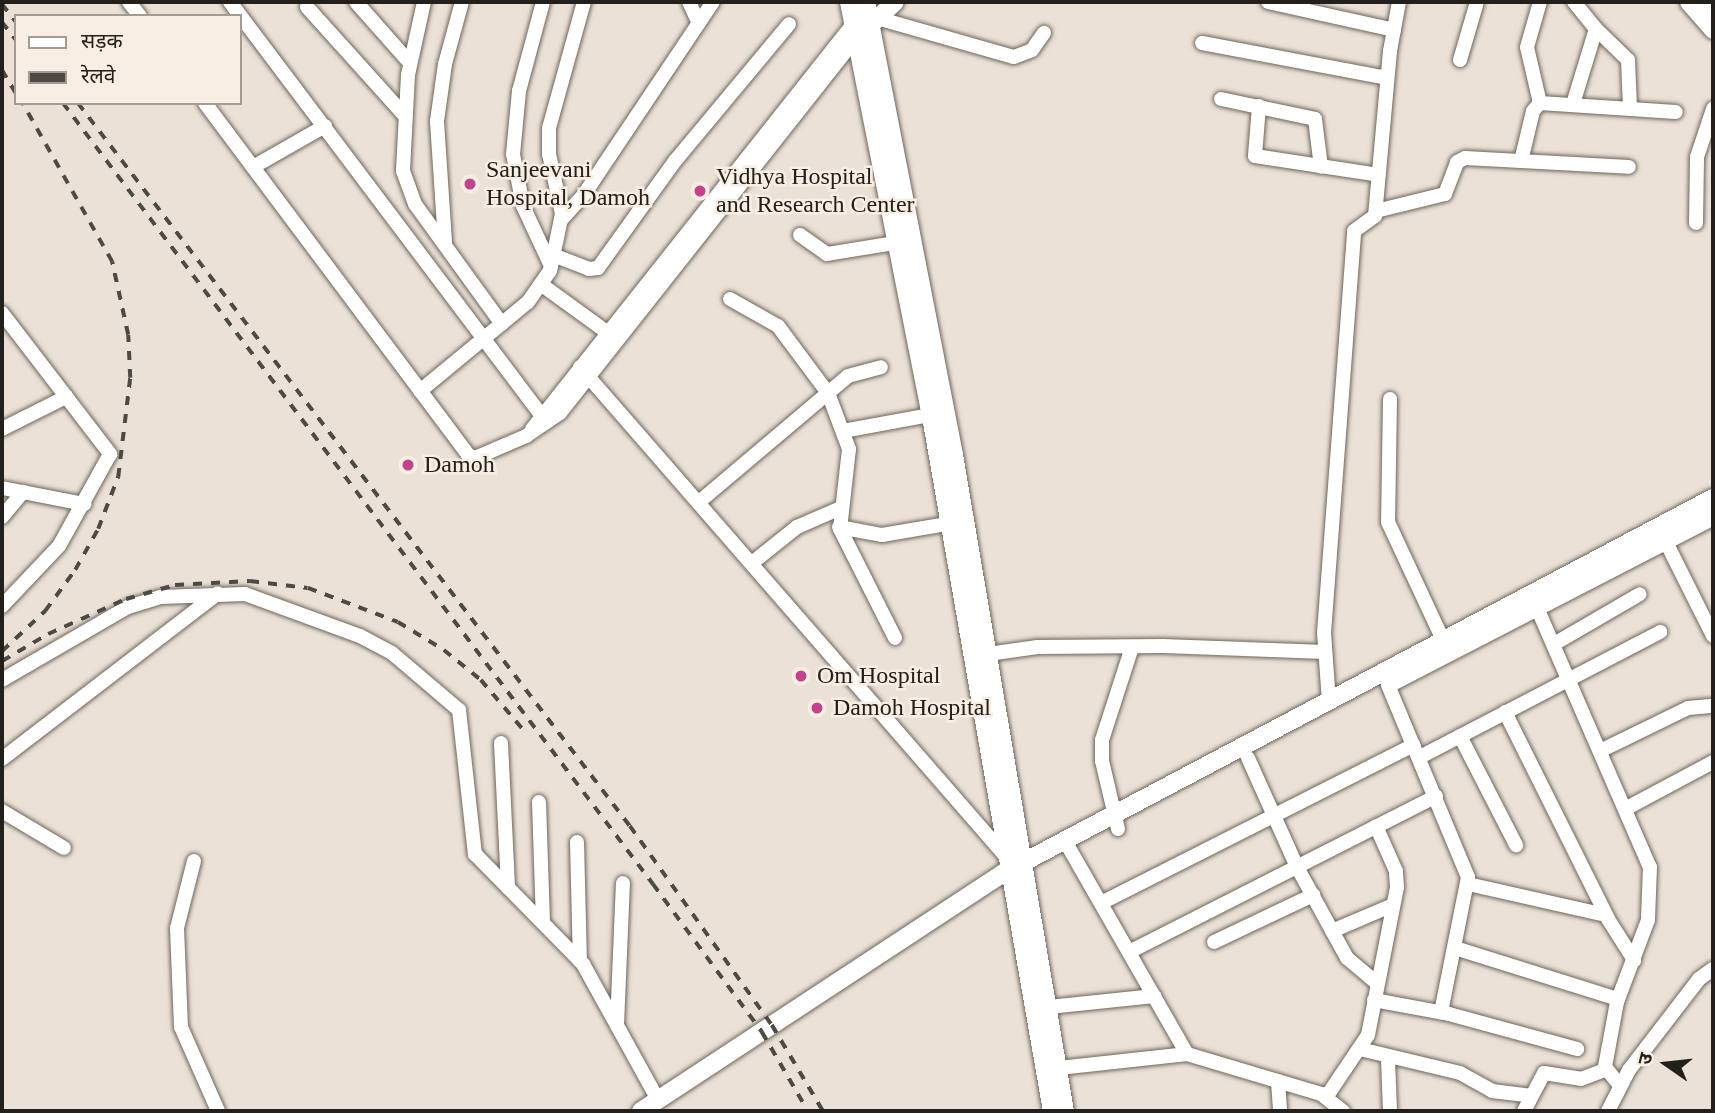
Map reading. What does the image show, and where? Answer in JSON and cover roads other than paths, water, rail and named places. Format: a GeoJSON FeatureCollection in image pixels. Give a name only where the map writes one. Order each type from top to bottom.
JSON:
{"type":"FeatureCollection","features":[{"type":"Feature","properties":{"kind":"main road"},"geometry":{"type":"LineString","coordinates":[[849,2],[867,17],[878,103],[982,645],[1052,1111]]}},
{"type":"Feature","properties":{"kind":"main road"},"geometry":{"type":"LineString","coordinates":[[867,17],[895,2]]}},
{"type":"Feature","properties":{"kind":"main road"},"geometry":{"type":"LineString","coordinates":[[1689,2],[1713,30]]}},
{"type":"Feature","properties":{"kind":"main road"},"geometry":{"type":"LineString","coordinates":[[1708,2],[1713,8]]}},
{"type":"Feature","properties":{"kind":"main road"},"geometry":{"type":"LineString","coordinates":[[1117,823],[1329,702],[1713,498]]}},
{"type":"Feature","properties":{"kind":"main road"},"geometry":{"type":"LineString","coordinates":[[641,1111],[808,1000],[1014,869],[1117,823],[1248,758],[1666,542],[1712,521]]}},
{"type":"Feature","properties":{"kind":"main road"},"geometry":{"type":"LineString","coordinates":[[1014,869],[1049,1007],[1065,1111]]}},
{"type":"Feature","properties":{"kind":"street"},"geometry":{"type":"LineString","coordinates":[[357,2],[410,63]]}},
{"type":"Feature","properties":{"kind":"street"},"geometry":{"type":"LineString","coordinates":[[425,2],[410,63],[402,152],[407,186],[502,324]]}},
{"type":"Feature","properties":{"kind":"street"},"geometry":{"type":"LineString","coordinates":[[446,246],[437,121],[445,64],[463,2]]}},
{"type":"Feature","properties":{"kind":"street"},"geometry":{"type":"LineString","coordinates":[[543,2],[513,125],[513,154],[523,206],[552,261],[589,269],[598,268],[675,161],[789,24]]}},
{"type":"Feature","properties":{"kind":"street"},"geometry":{"type":"LineString","coordinates":[[420,391],[502,324],[542,285],[552,261],[561,220],[549,128],[584,2]]}},
{"type":"Feature","properties":{"kind":"street"},"geometry":{"type":"LineString","coordinates":[[689,2],[699,23]]}},
{"type":"Feature","properties":{"kind":"street"},"geometry":{"type":"LineString","coordinates":[[561,220],[713,2]]}},
{"type":"Feature","properties":{"kind":"street"},"geometry":{"type":"LineString","coordinates":[[1268,2],[1394,30]]}},
{"type":"Feature","properties":{"kind":"street"},"geometry":{"type":"LineString","coordinates":[[1329,702],[1325,652],[1354,231],[1374,219],[1376,211],[1387,78],[1399,2]]}},
{"type":"Feature","properties":{"kind":"street"},"geometry":{"type":"LineString","coordinates":[[1460,60],[1476,2]]}},
{"type":"Feature","properties":{"kind":"street"},"geometry":{"type":"LineString","coordinates":[[1540,103],[1527,47],[1541,2]]}},
{"type":"Feature","properties":{"kind":"street"},"geometry":{"type":"LineString","coordinates":[[1574,2],[1596,29],[1628,60],[1630,108]]}},
{"type":"Feature","properties":{"kind":"street"},"geometry":{"type":"LineString","coordinates":[[307,7],[405,116]]}},
{"type":"Feature","properties":{"kind":"street"},"geometry":{"type":"LineString","coordinates":[[526,436],[585,372],[867,17],[1014,57],[1026,55],[1044,33]]}},
{"type":"Feature","properties":{"kind":"street"},"geometry":{"type":"LineString","coordinates":[[242,18],[542,416]]}},
{"type":"Feature","properties":{"kind":"street"},"geometry":{"type":"LineString","coordinates":[[1573,104],[1596,29]]}},
{"type":"Feature","properties":{"kind":"street"},"geometry":{"type":"LineString","coordinates":[[1202,43],[1387,78]]}},
{"type":"Feature","properties":{"kind":"street"},"geometry":{"type":"LineString","coordinates":[[1221,99],[1315,119],[1321,167]]}},
{"type":"Feature","properties":{"kind":"street"},"geometry":{"type":"LineString","coordinates":[[1540,103],[1676,112]]}},
{"type":"Feature","properties":{"kind":"street"},"geometry":{"type":"LineString","coordinates":[[1521,161],[1533,111],[1540,103]]}},
{"type":"Feature","properties":{"kind":"street"},"geometry":{"type":"LineString","coordinates":[[206,105],[472,458],[526,436],[560,413],[608,332],[669,266]]}},
{"type":"Feature","properties":{"kind":"street"},"geometry":{"type":"LineString","coordinates":[[1259,106],[1255,156],[1379,175]]}},
{"type":"Feature","properties":{"kind":"street"},"geometry":{"type":"LineString","coordinates":[[1696,223],[1697,157],[1713,109]]}},
{"type":"Feature","properties":{"kind":"street"},"geometry":{"type":"LineString","coordinates":[[253,167],[325,126]]}},
{"type":"Feature","properties":{"kind":"street"},"geometry":{"type":"LineString","coordinates":[[1376,211],[1445,194],[1460,159],[1629,167]]}},
{"type":"Feature","properties":{"kind":"street"},"geometry":{"type":"LineString","coordinates":[[800,235],[827,254],[904,241]]}},
{"type":"Feature","properties":{"kind":"street"},"geometry":{"type":"LineString","coordinates":[[542,285],[608,332]]}},
{"type":"Feature","properties":{"kind":"street"},"geometry":{"type":"LineString","coordinates":[[730,299],[778,326],[828,393],[843,431],[849,458],[839,527],[895,639]]}},
{"type":"Feature","properties":{"kind":"street"},"geometry":{"type":"LineString","coordinates":[[2,313],[110,454],[59,546],[2,606]]}},
{"type":"Feature","properties":{"kind":"street"},"geometry":{"type":"LineString","coordinates":[[699,502],[856,372],[881,367]]}},
{"type":"Feature","properties":{"kind":"street"},"geometry":{"type":"LineString","coordinates":[[585,372],[1014,869]]}},
{"type":"Feature","properties":{"kind":"street"},"geometry":{"type":"LineString","coordinates":[[2,429],[66,397]]}},
{"type":"Feature","properties":{"kind":"street"},"geometry":{"type":"LineString","coordinates":[[1390,399],[1388,522],[1444,642]]}},
{"type":"Feature","properties":{"kind":"street"},"geometry":{"type":"LineString","coordinates":[[843,431],[938,413]]}},
{"type":"Feature","properties":{"kind":"street"},"geometry":{"type":"LineString","coordinates":[[2,488],[84,505]]}},
{"type":"Feature","properties":{"kind":"street"},"geometry":{"type":"LineString","coordinates":[[2,517],[23,492]]}},
{"type":"Feature","properties":{"kind":"street"},"geometry":{"type":"LineString","coordinates":[[752,563],[797,527],[841,508]]}},
{"type":"Feature","properties":{"kind":"street"},"geometry":{"type":"LineString","coordinates":[[839,527],[882,535],[957,522]]}},
{"type":"Feature","properties":{"kind":"street"},"geometry":{"type":"LineString","coordinates":[[1666,542],[1713,636]]}},
{"type":"Feature","properties":{"kind":"street"},"geometry":{"type":"LineString","coordinates":[[2,680],[136,604],[160,597],[219,593],[262,599],[378,644],[456,705],[461,717],[472,846],[508,888],[580,961],[658,1100]]}},
{"type":"Feature","properties":{"kind":"street"},"geometry":{"type":"LineString","coordinates":[[2,759],[219,593]]}},
{"type":"Feature","properties":{"kind":"street"},"geometry":{"type":"LineString","coordinates":[[1554,644],[1640,594]]}},
{"type":"Feature","properties":{"kind":"street"},"geometry":{"type":"LineString","coordinates":[[1538,610],[1569,677],[1650,872],[1648,920],[1618,999],[1605,1070]]}},
{"type":"Feature","properties":{"kind":"street"},"geometry":{"type":"LineString","coordinates":[[1103,902],[1273,816],[1417,751],[1460,736],[1660,632]]}},
{"type":"Feature","properties":{"kind":"street"},"geometry":{"type":"LineString","coordinates":[[982,645],[1325,652]]}},
{"type":"Feature","properties":{"kind":"street"},"geometry":{"type":"LineString","coordinates":[[1117,823],[1102,740],[1132,647]]}},
{"type":"Feature","properties":{"kind":"street"},"geometry":{"type":"LineString","coordinates":[[1388,685],[1436,796],[1468,884],[1441,1012]]}},
{"type":"Feature","properties":{"kind":"street"},"geometry":{"type":"LineString","coordinates":[[1600,751],[1688,708],[1713,706]]}},
{"type":"Feature","properties":{"kind":"street"},"geometry":{"type":"LineString","coordinates":[[1505,712],[1606,915],[1634,960]]}},
{"type":"Feature","properties":{"kind":"street"},"geometry":{"type":"LineString","coordinates":[[1460,736],[1516,845]]}},
{"type":"Feature","properties":{"kind":"street"},"geometry":{"type":"LineString","coordinates":[[2,743],[21,744]]}},
{"type":"Feature","properties":{"kind":"street"},"geometry":{"type":"LineString","coordinates":[[501,743],[508,888]]}},
{"type":"Feature","properties":{"kind":"street"},"geometry":{"type":"LineString","coordinates":[[1248,758],[1297,867],[1350,964],[1377,983]]}},
{"type":"Feature","properties":{"kind":"street"},"geometry":{"type":"LineString","coordinates":[[1625,809],[1713,762]]}},
{"type":"Feature","properties":{"kind":"street"},"geometry":{"type":"LineString","coordinates":[[1130,951],[1436,796]]}},
{"type":"Feature","properties":{"kind":"street"},"geometry":{"type":"LineString","coordinates":[[540,802],[543,923]]}},
{"type":"Feature","properties":{"kind":"street"},"geometry":{"type":"LineString","coordinates":[[2,811],[64,848]]}},
{"type":"Feature","properties":{"kind":"street"},"geometry":{"type":"LineString","coordinates":[[1327,1096],[1368,1035],[1393,905],[1396,871],[1376,826]]}},
{"type":"Feature","properties":{"kind":"street"},"geometry":{"type":"LineString","coordinates":[[578,842],[580,961]]}},
{"type":"Feature","properties":{"kind":"street"},"geometry":{"type":"LineString","coordinates":[[1068,846],[1103,902],[1187,1054]]}},
{"type":"Feature","properties":{"kind":"street"},"geometry":{"type":"LineString","coordinates":[[194,861],[177,928],[181,1027],[218,1111]]}},
{"type":"Feature","properties":{"kind":"street"},"geometry":{"type":"LineString","coordinates":[[617,1026],[623,883]]}},
{"type":"Feature","properties":{"kind":"street"},"geometry":{"type":"LineString","coordinates":[[1468,884],[1606,915]]}},
{"type":"Feature","properties":{"kind":"street"},"geometry":{"type":"LineString","coordinates":[[1214,942],[1312,895]]}},
{"type":"Feature","properties":{"kind":"street"},"geometry":{"type":"LineString","coordinates":[[1332,931],[1393,905]]}},
{"type":"Feature","properties":{"kind":"street"},"geometry":{"type":"LineString","coordinates":[[1455,948],[1618,999]]}},
{"type":"Feature","properties":{"kind":"street"},"geometry":{"type":"LineString","coordinates":[[1608,1111],[1619,1084],[1699,979],[1713,969]]}},
{"type":"Feature","properties":{"kind":"street"},"geometry":{"type":"LineString","coordinates":[[1049,1007],[1154,996]]}},
{"type":"Feature","properties":{"kind":"street"},"geometry":{"type":"LineString","coordinates":[[1374,1000],[1441,1012],[1577,1049]]}},
{"type":"Feature","properties":{"kind":"street"},"geometry":{"type":"LineString","coordinates":[[1360,1049],[1388,1059],[1460,1073],[1499,1093],[1531,1096]]}},
{"type":"Feature","properties":{"kind":"street"},"geometry":{"type":"LineString","coordinates":[[1059,1068],[1187,1054],[1327,1096],[1343,1111]]}},
{"type":"Feature","properties":{"kind":"street"},"geometry":{"type":"LineString","coordinates":[[1388,1059],[1390,1111]]}},
{"type":"Feature","properties":{"kind":"street"},"geometry":{"type":"LineString","coordinates":[[1605,1070],[1619,1084]]}},
{"type":"Feature","properties":{"kind":"street"},"geometry":{"type":"LineString","coordinates":[[1524,1111],[1544,1073],[1581,1079],[1605,1070]]}},
{"type":"Feature","properties":{"kind":"street"},"geometry":{"type":"LineString","coordinates":[[1278,1081],[1280,1111]]}},
{"type":"Feature","properties":{"kind":"railway"},"geometry":{"type":"LineString","coordinates":[[2,4],[14,19]]}},
{"type":"Feature","properties":{"kind":"railway"},"geometry":{"type":"LineString","coordinates":[[2,22],[14,37]]}},
{"type":"Feature","properties":{"kind":"railway"},"geometry":{"type":"LineString","coordinates":[[2,70],[14,90]]}},
{"type":"Feature","properties":{"kind":"railway"},"geometry":{"type":"LineString","coordinates":[[2,651],[45,611],[75,570],[98,529],[118,477],[130,378],[128,335],[112,262],[23,105]]}},
{"type":"Feature","properties":{"kind":"railway"},"geometry":{"type":"LineString","coordinates":[[65,105],[653,884],[762,1032],[808,1111]]}},
{"type":"Feature","properties":{"kind":"railway"},"geometry":{"type":"LineString","coordinates":[[80,105],[630,826],[772,1025],[823,1111]]}},
{"type":"Feature","properties":{"kind":"railway"},"geometry":{"type":"LineString","coordinates":[[2,661],[48,634],[126,599],[175,585],[250,581],[308,588],[398,622],[444,650],[481,680],[527,734]]}},
{"type":"Feature","properties":{"kind":"place","name":"Sanjeevani Hospital, Damoh"},"geometry":{"type":"Point","coordinates":[470,184]}},
{"type":"Feature","properties":{"kind":"place","name":"Vidhya Hospital and Research Center"},"geometry":{"type":"Point","coordinates":[700,191]}},
{"type":"Feature","properties":{"kind":"place","name":"Damoh"},"geometry":{"type":"Point","coordinates":[408,465]}},
{"type":"Feature","properties":{"kind":"place","name":"Om Hospital"},"geometry":{"type":"Point","coordinates":[801,676]}},
{"type":"Feature","properties":{"kind":"place","name":"Damoh Hospital"},"geometry":{"type":"Point","coordinates":[817,708]}}]}
